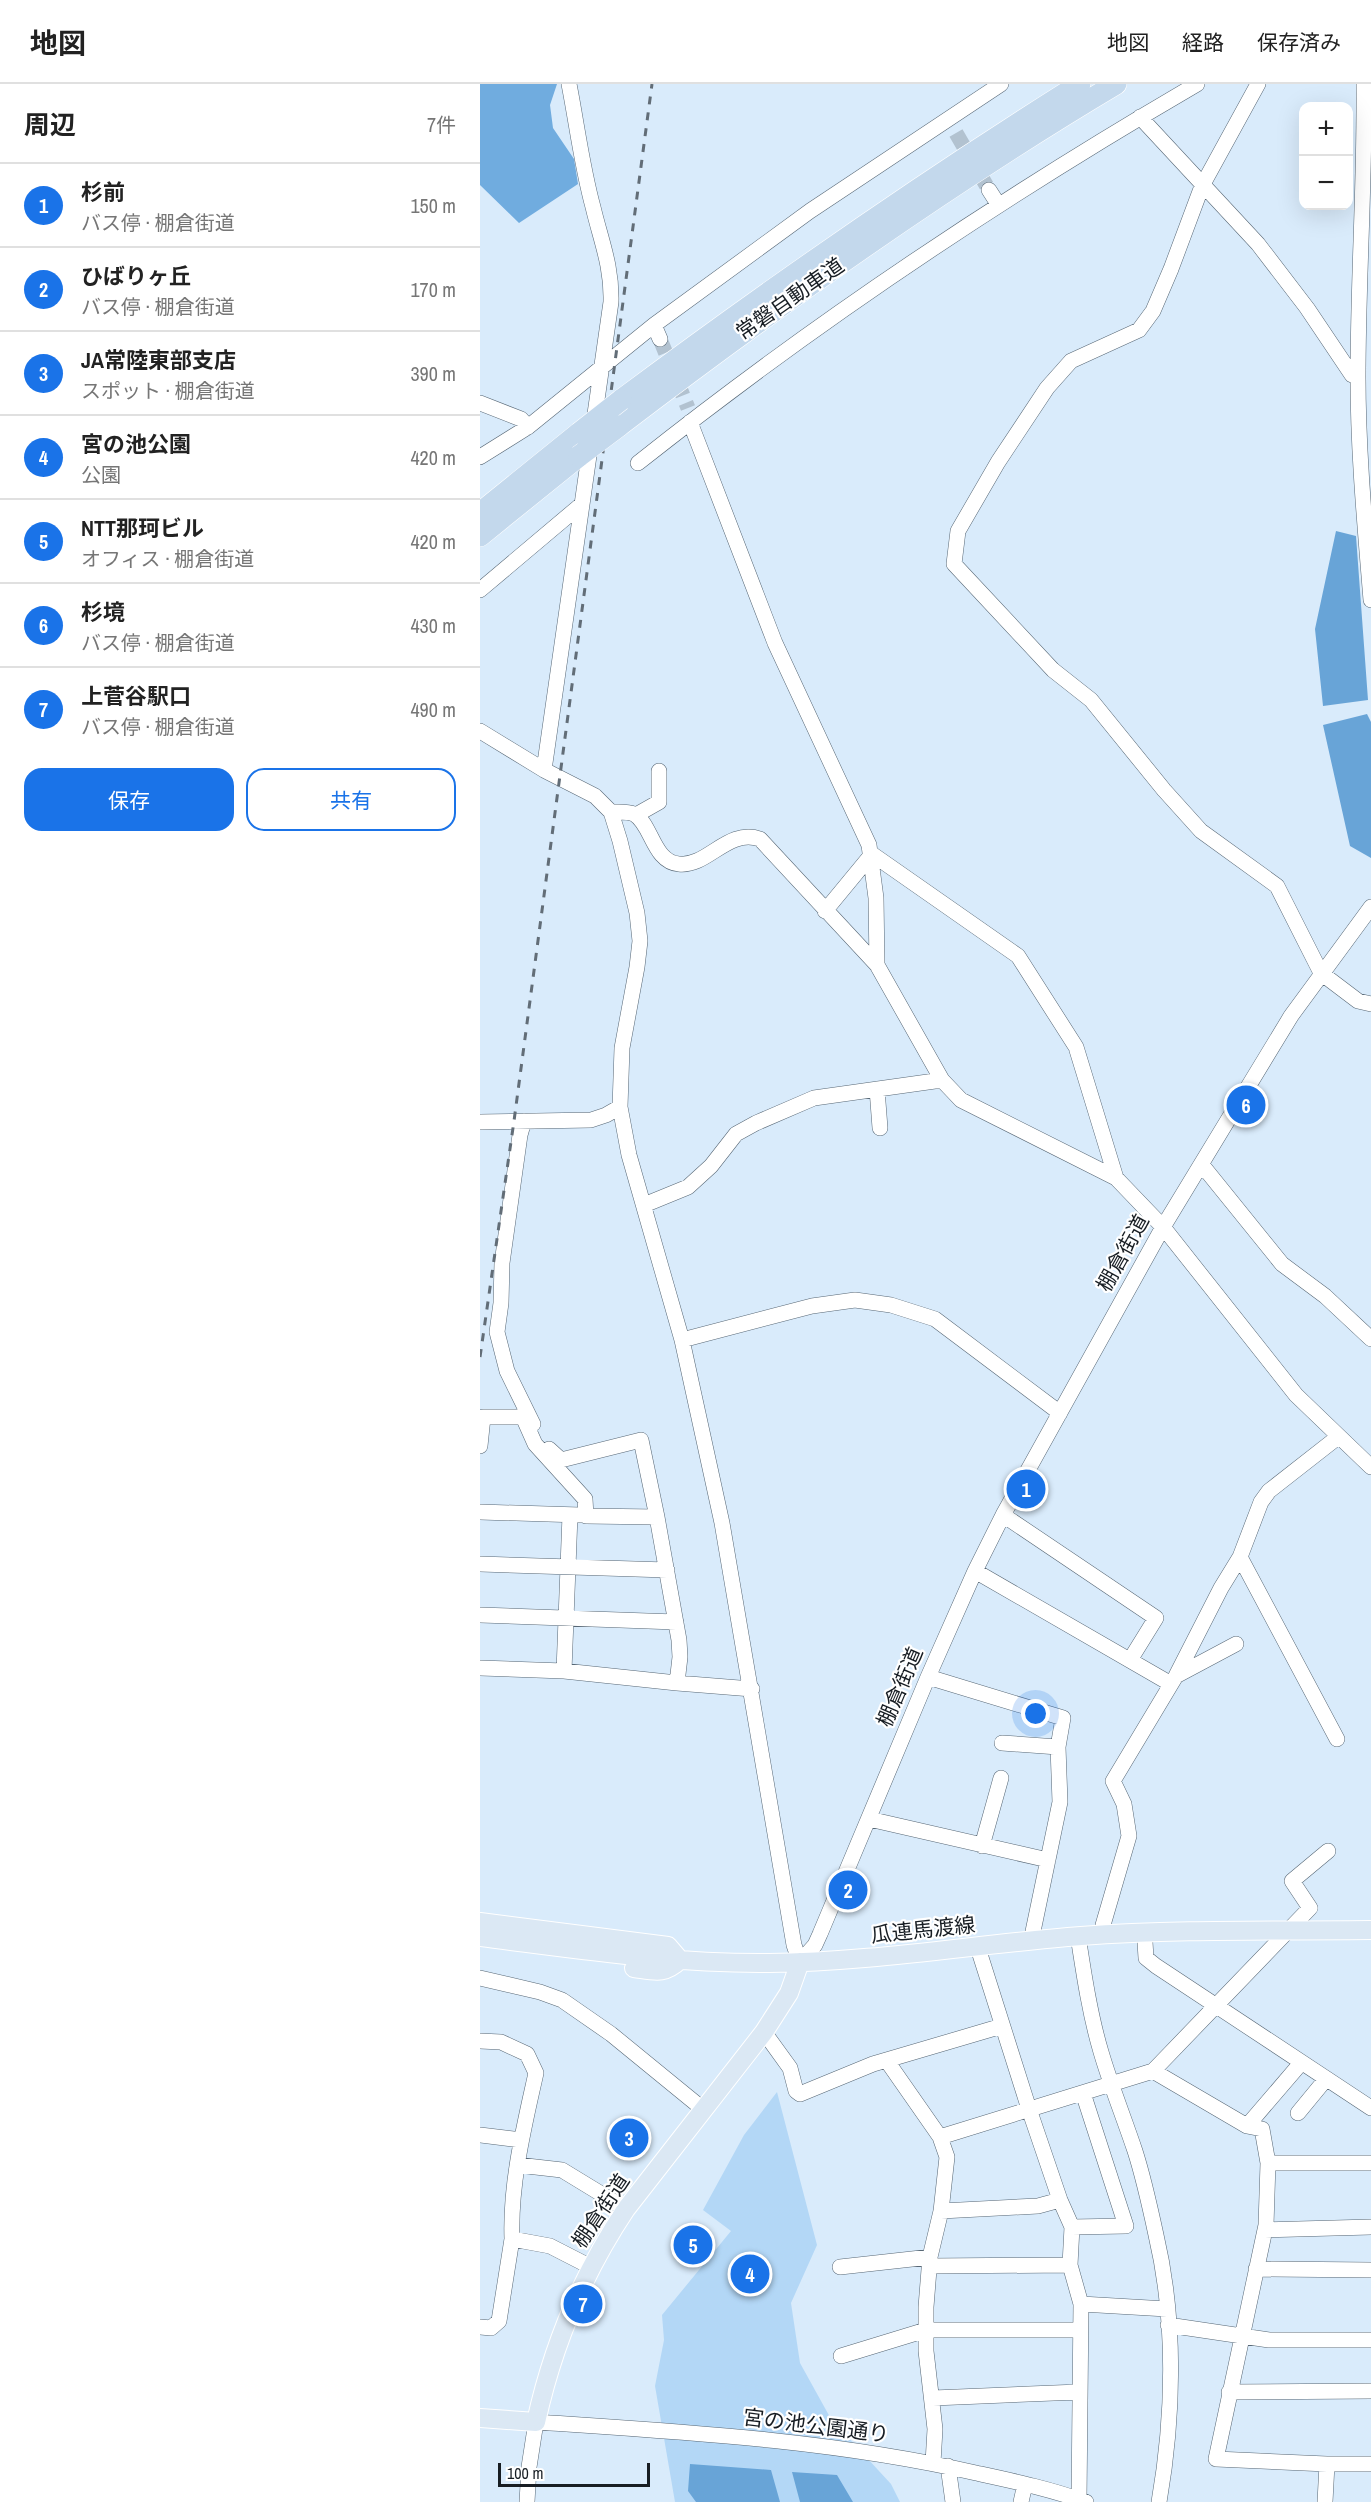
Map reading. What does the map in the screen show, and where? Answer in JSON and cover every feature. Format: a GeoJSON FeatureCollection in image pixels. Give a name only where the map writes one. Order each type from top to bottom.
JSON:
{"type":"FeatureCollection","features":[{"type":"Feature","properties":{"kind":"highway","name":"常磐自動車道"},"geometry":{"type":"LineString","coordinates":[[480,513],[621,400],[729,320],[869,220],[1080,84]]}},
{"type":"Feature","properties":{"kind":"highway","name":"常磐自動車道"},"geometry":{"type":"LineString","coordinates":[[480,536],[579,456],[740,334],[880,235],[1116,84]]}},
{"type":"Feature","properties":{"kind":"main road"},"geometry":{"type":"LineString","coordinates":[[480,1922],[668,1946],[680,1960],[670,1970],[663,1971],[480,1949]]}},
{"type":"Feature","properties":{"kind":"main road","name":"瓜連馬渡線"},"geometry":{"type":"LineString","coordinates":[[480,1937],[680,1960],[800,1962],[978,1948],[1078,1936],[1147,1932],[1371,1930]]}},
{"type":"Feature","properties":{"kind":"main road","name":"棚倉街道"},"geometry":{"type":"LineString","coordinates":[[536,2422],[553,2354],[565,2322],[591,2267],[626,2209],[764,2032],[789,1993],[800,1962]]}},
{"type":"Feature","properties":{"kind":"main road"},"geometry":{"type":"LineString","coordinates":[[480,2418],[536,2422]]}},
{"type":"Feature","properties":{"kind":"street"},"geometry":{"type":"LineString","coordinates":[[544,770],[603,365],[611,279],[592,206],[569,84]]}},
{"type":"Feature","properties":{"kind":"street"},"geometry":{"type":"LineString","coordinates":[[480,457],[528,427],[603,365],[657,332],[810,211],[952,126],[1001,84]]}},
{"type":"Feature","properties":{"kind":"street"},"geometry":{"type":"LineString","coordinates":[[638,463],[691,416],[998,204],[1197,84]]}},
{"type":"Feature","properties":{"kind":"street"},"geometry":{"type":"LineString","coordinates":[[1258,84],[1202,186],[1153,311],[1139,330],[1071,362],[1047,388],[998,462],[958,531],[954,564],[1053,670],[1091,700],[1164,790],[1201,831],[1277,886],[1321,973],[1358,1002],[1371,1004]]}},
{"type":"Feature","properties":{"kind":"street"},"geometry":{"type":"LineString","coordinates":[[1364,84],[1365,162],[1358,377],[1371,600]]}},
{"type":"Feature","properties":{"kind":"street"},"geometry":{"type":"LineString","coordinates":[[1140,117],[1258,244],[1307,308],[1352,375],[1358,377]]}},
{"type":"Feature","properties":{"kind":"street"},"geometry":{"type":"LineString","coordinates":[[989,190],[998,204]]}},
{"type":"Feature","properties":{"kind":"street"},"geometry":{"type":"LineString","coordinates":[[480,403],[521,419],[528,427]]}},
{"type":"Feature","properties":{"kind":"street"},"geometry":{"type":"LineString","coordinates":[[691,416],[775,643],[872,854],[877,965]]}},
{"type":"Feature","properties":{"kind":"street"},"geometry":{"type":"LineString","coordinates":[[480,590],[582,504]]}},
{"type":"Feature","properties":{"kind":"street"},"geometry":{"type":"LineString","coordinates":[[480,731],[544,770],[595,796],[611,812],[629,878],[640,941],[622,1048],[620,1107],[629,1155],[682,1340],[722,1523],[794,1945],[800,1962]]}},
{"type":"Feature","properties":{"kind":"street"},"geometry":{"type":"LineString","coordinates":[[636,815],[659,802],[659,771]]}},
{"type":"Feature","properties":{"kind":"street"},"geometry":{"type":"LineString","coordinates":[[611,812],[636,815],[663,856],[680,864],[691,862],[738,838],[750,836],[760,839],[877,965],[942,1080],[960,1100],[1116,1178],[1163,1227],[1296,1395],[1371,1467]]}},
{"type":"Feature","properties":{"kind":"street"},"geometry":{"type":"LineString","coordinates":[[825,911],[872,854]]}},
{"type":"Feature","properties":{"kind":"street"},"geometry":{"type":"LineString","coordinates":[[872,854],[1018,956],[1076,1047],[1116,1178]]}},
{"type":"Feature","properties":{"kind":"street","name":"棚倉街道"},"geometry":{"type":"LineString","coordinates":[[800,1962],[815,1945],[820,1934],[928,1677],[975,1571],[1003,1515],[1163,1227],[1291,1016],[1371,907]]}},
{"type":"Feature","properties":{"kind":"street"},"geometry":{"type":"LineString","coordinates":[[644,1205],[688,1187],[711,1166],[736,1134],[813,1098],[942,1080]]}},
{"type":"Feature","properties":{"kind":"street"},"geometry":{"type":"LineString","coordinates":[[877,1089],[880,1128]]}},
{"type":"Feature","properties":{"kind":"street"},"geometry":{"type":"LineString","coordinates":[[480,1122],[591,1120],[620,1107]]}},
{"type":"Feature","properties":{"kind":"street"},"geometry":{"type":"LineString","coordinates":[[524,1121],[520,1135],[502,1263],[498,1332],[507,1371],[542,1441],[561,1460],[641,1440],[676,1622],[680,1657],[677,1683]]}},
{"type":"Feature","properties":{"kind":"street"},"geometry":{"type":"LineString","coordinates":[[1202,1165],[1282,1264],[1325,1296],[1371,1339]]}},
{"type":"Feature","properties":{"kind":"street"},"geometry":{"type":"LineString","coordinates":[[682,1340],[812,1306],[855,1299],[891,1305],[935,1320],[1060,1413]]}},
{"type":"Feature","properties":{"kind":"street"},"geometry":{"type":"LineString","coordinates":[[480,1446],[483,1417],[523,1417],[534,1444],[585,1499],[586,1516]]}},
{"type":"Feature","properties":{"kind":"street"},"geometry":{"type":"LineString","coordinates":[[1102,1935],[1129,1836],[1124,1804],[1113,1781],[1174,1680],[1221,1588],[1240,1557],[1261,1502],[1269,1491],[1338,1437]]}},
{"type":"Feature","properties":{"kind":"street"},"geometry":{"type":"LineString","coordinates":[[480,1512],[657,1517]]}},
{"type":"Feature","properties":{"kind":"street"},"geometry":{"type":"LineString","coordinates":[[564,1671],[570,1515]]}},
{"type":"Feature","properties":{"kind":"street"},"geometry":{"type":"LineString","coordinates":[[1003,1515],[1156,1618],[1130,1660]]}},
{"type":"Feature","properties":{"kind":"street"},"geometry":{"type":"LineString","coordinates":[[1240,1557],[1337,1739]]}},
{"type":"Feature","properties":{"kind":"street"},"geometry":{"type":"LineString","coordinates":[[480,1564],[667,1570]]}},
{"type":"Feature","properties":{"kind":"street"},"geometry":{"type":"LineString","coordinates":[[975,1571],[1130,1660],[1174,1680]]}},
{"type":"Feature","properties":{"kind":"street"},"geometry":{"type":"LineString","coordinates":[[480,1615],[676,1622]]}},
{"type":"Feature","properties":{"kind":"street"},"geometry":{"type":"LineString","coordinates":[[1174,1680],[1236,1644]]}},
{"type":"Feature","properties":{"kind":"street"},"geometry":{"type":"LineString","coordinates":[[480,1668],[564,1671],[752,1689]]}},
{"type":"Feature","properties":{"kind":"street"},"geometry":{"type":"LineString","coordinates":[[928,1677],[1063,1718],[1058,1748],[1060,1802],[1030,1941]]}},
{"type":"Feature","properties":{"kind":"street"},"geometry":{"type":"LineString","coordinates":[[1002,1743],[1058,1748]]}},
{"type":"Feature","properties":{"kind":"street"},"geometry":{"type":"LineString","coordinates":[[982,1846],[1002,1778]]}},
{"type":"Feature","properties":{"kind":"street"},"geometry":{"type":"LineString","coordinates":[[869,1819],[1048,1860]]}},
{"type":"Feature","properties":{"kind":"street"},"geometry":{"type":"LineString","coordinates":[[940,2137],[1153,2071],[1286,1930],[1310,1908],[1292,1881],[1329,1851]]}},
{"type":"Feature","properties":{"kind":"street"},"geometry":{"type":"LineString","coordinates":[[1147,1932],[1146,1958],[1371,2108]]}},
{"type":"Feature","properties":{"kind":"street"},"geometry":{"type":"LineString","coordinates":[[1078,1936],[1094,2024],[1111,2084],[1135,2153],[1157,2238],[1168,2325],[1167,2442],[1159,2502]]}},
{"type":"Feature","properties":{"kind":"street"},"geometry":{"type":"LineString","coordinates":[[978,1948],[1029,2109],[1060,2200],[1072,2227],[1070,2265],[1081,2304],[1079,2392],[1083,2501]]}},
{"type":"Feature","properties":{"kind":"street"},"geometry":{"type":"LineString","coordinates":[[480,1978],[540,1992],[562,2000],[611,2034],[704,2110]]}},
{"type":"Feature","properties":{"kind":"street"},"geometry":{"type":"LineString","coordinates":[[764,2032],[790,2068],[796,2091],[800,2094],[887,2061],[1002,2026]]}},
{"type":"Feature","properties":{"kind":"street"},"geometry":{"type":"LineString","coordinates":[[480,2041],[501,2042],[527,2054],[536,2073],[518,2165],[511,2218],[512,2239],[499,2321],[490,2328],[480,2327]]}},
{"type":"Feature","properties":{"kind":"street"},"geometry":{"type":"LineString","coordinates":[[887,2061],[940,2137],[947,2157],[941,2211],[930,2261],[926,2351],[940,2465],[953,2502]]}},
{"type":"Feature","properties":{"kind":"street"},"geometry":{"type":"LineString","coordinates":[[1247,2126],[1301,2063]]}},
{"type":"Feature","properties":{"kind":"street"},"geometry":{"type":"LineString","coordinates":[[1153,2071],[1247,2126],[1262,2129],[1268,2163],[1265,2230],[1216,2458],[1371,2464]]}},
{"type":"Feature","properties":{"kind":"street"},"geometry":{"type":"LineString","coordinates":[[1298,2113],[1326,2079]]}},
{"type":"Feature","properties":{"kind":"street"},"geometry":{"type":"LineString","coordinates":[[1072,2227],[1126,2226],[1083,2093]]}},
{"type":"Feature","properties":{"kind":"street"},"geometry":{"type":"LineString","coordinates":[[480,2135],[522,2140]]}},
{"type":"Feature","properties":{"kind":"street"},"geometry":{"type":"LineString","coordinates":[[1268,2163],[1371,2163]]}},
{"type":"Feature","properties":{"kind":"street"},"geometry":{"type":"LineString","coordinates":[[518,2165],[562,2170],[626,2209]]}},
{"type":"Feature","properties":{"kind":"street"},"geometry":{"type":"LineString","coordinates":[[941,2211],[1038,2206],[1060,2200]]}},
{"type":"Feature","properties":{"kind":"street"},"geometry":{"type":"LineString","coordinates":[[1265,2230],[1371,2228]]}},
{"type":"Feature","properties":{"kind":"street"},"geometry":{"type":"LineString","coordinates":[[512,2239],[550,2246],[591,2267]]}},
{"type":"Feature","properties":{"kind":"street"},"geometry":{"type":"LineString","coordinates":[[840,2267],[930,2261],[1070,2265]]}},
{"type":"Feature","properties":{"kind":"street"},"geometry":{"type":"LineString","coordinates":[[1256,2269],[1371,2270]]}},
{"type":"Feature","properties":{"kind":"street"},"geometry":{"type":"LineString","coordinates":[[1081,2304],[1167,2309]]}},
{"type":"Feature","properties":{"kind":"street"},"geometry":{"type":"LineString","coordinates":[[1168,2325],[1269,2340],[1371,2340]]}},
{"type":"Feature","properties":{"kind":"street"},"geometry":{"type":"LineString","coordinates":[[841,2356],[926,2330],[1080,2330]]}},
{"type":"Feature","properties":{"kind":"street"},"geometry":{"type":"LineString","coordinates":[[1229,2392],[1371,2391]]}},
{"type":"Feature","properties":{"kind":"street"},"geometry":{"type":"LineString","coordinates":[[933,2398],[1079,2392]]}},
{"type":"Feature","properties":{"kind":"street","name":"棚倉街道"},"geometry":{"type":"LineString","coordinates":[[527,2502],[529,2467],[536,2422]]}},
{"type":"Feature","properties":{"kind":"street","name":"宮の池公園通り"},"geometry":{"type":"LineString","coordinates":[[536,2422],[844,2448],[940,2465],[1026,2484],[1083,2501]]}},
{"type":"Feature","properties":{"kind":"street"},"geometry":{"type":"LineString","coordinates":[[1325,2502],[1327,2464]]}},
{"type":"Feature","properties":{"kind":"street"},"geometry":{"type":"LineString","coordinates":[[1022,2502],[1026,2484]]}},
{"type":"Feature","properties":{"kind":"shaded area"},"geometry":{"type":"Polygon","coordinates":[[[480,84],[557,84],[550,105],[553,128],[574,159],[578,184],[519,223],[480,185],[480,84]]]}},
{"type":"Feature","properties":{"kind":"shaded area"},"geometry":{"type":"Polygon","coordinates":[[[1336,531],[1356,536],[1368,700],[1323,706],[1315,629],[1336,531]]]}},
{"type":"Feature","properties":{"kind":"shaded area"},"geometry":{"type":"Polygon","coordinates":[[[1367,714],[1371,722],[1371,858],[1350,846],[1323,725],[1367,714]]]}},
{"type":"Feature","properties":{"kind":"shaded area"},"geometry":{"type":"Polygon","coordinates":[[[777,2092],[817,2245],[791,2303],[800,2363],[831,2419],[891,2484],[900,2502],[675,2502],[655,2386],[664,2340],[662,2315],[731,2231],[703,2210],[744,2135],[777,2092]]]}},
{"type":"Feature","properties":{"kind":"shaded area"},"geometry":{"type":"Polygon","coordinates":[[[690,2464],[771,2470],[780,2502],[696,2502],[688,2491],[690,2464]]]}},
{"type":"Feature","properties":{"kind":"shaded area"},"geometry":{"type":"Polygon","coordinates":[[[792,2472],[837,2475],[853,2502],[800,2502],[792,2472]]]}},
{"type":"Feature","properties":{"kind":"tunnel"},"geometry":{"type":"LineString","coordinates":[[956,133],[989,190]]}},
{"type":"Feature","properties":{"kind":"tunnel"},"geometry":{"type":"LineString","coordinates":[[660,339],[688,408]]}},
{"type":"Feature","properties":{"kind":"railway"},"geometry":{"type":"LineString","coordinates":[[480,1357],[514,1121],[652,84]]}},
{"type":"Feature","properties":{"kind":"place","name":"杉境"},"geometry":{"type":"Point","coordinates":[1246,1105]}},
{"type":"Feature","properties":{"kind":"place","name":"杉前"},"geometry":{"type":"Point","coordinates":[1026,1489]}},
{"type":"Feature","properties":{"kind":"place","name":"ひばりヶ丘"},"geometry":{"type":"Point","coordinates":[848,1890]}},
{"type":"Feature","properties":{"kind":"place","name":"JA常陸東部支店"},"geometry":{"type":"Point","coordinates":[629,2138]}},
{"type":"Feature","properties":{"kind":"place","name":"NTT那珂ビル"},"geometry":{"type":"Point","coordinates":[693,2245]}},
{"type":"Feature","properties":{"kind":"place","name":"宮の池公園"},"geometry":{"type":"Point","coordinates":[750,2274]}},
{"type":"Feature","properties":{"kind":"place","name":"上菅谷駅口"},"geometry":{"type":"Point","coordinates":[583,2304]}}]}
